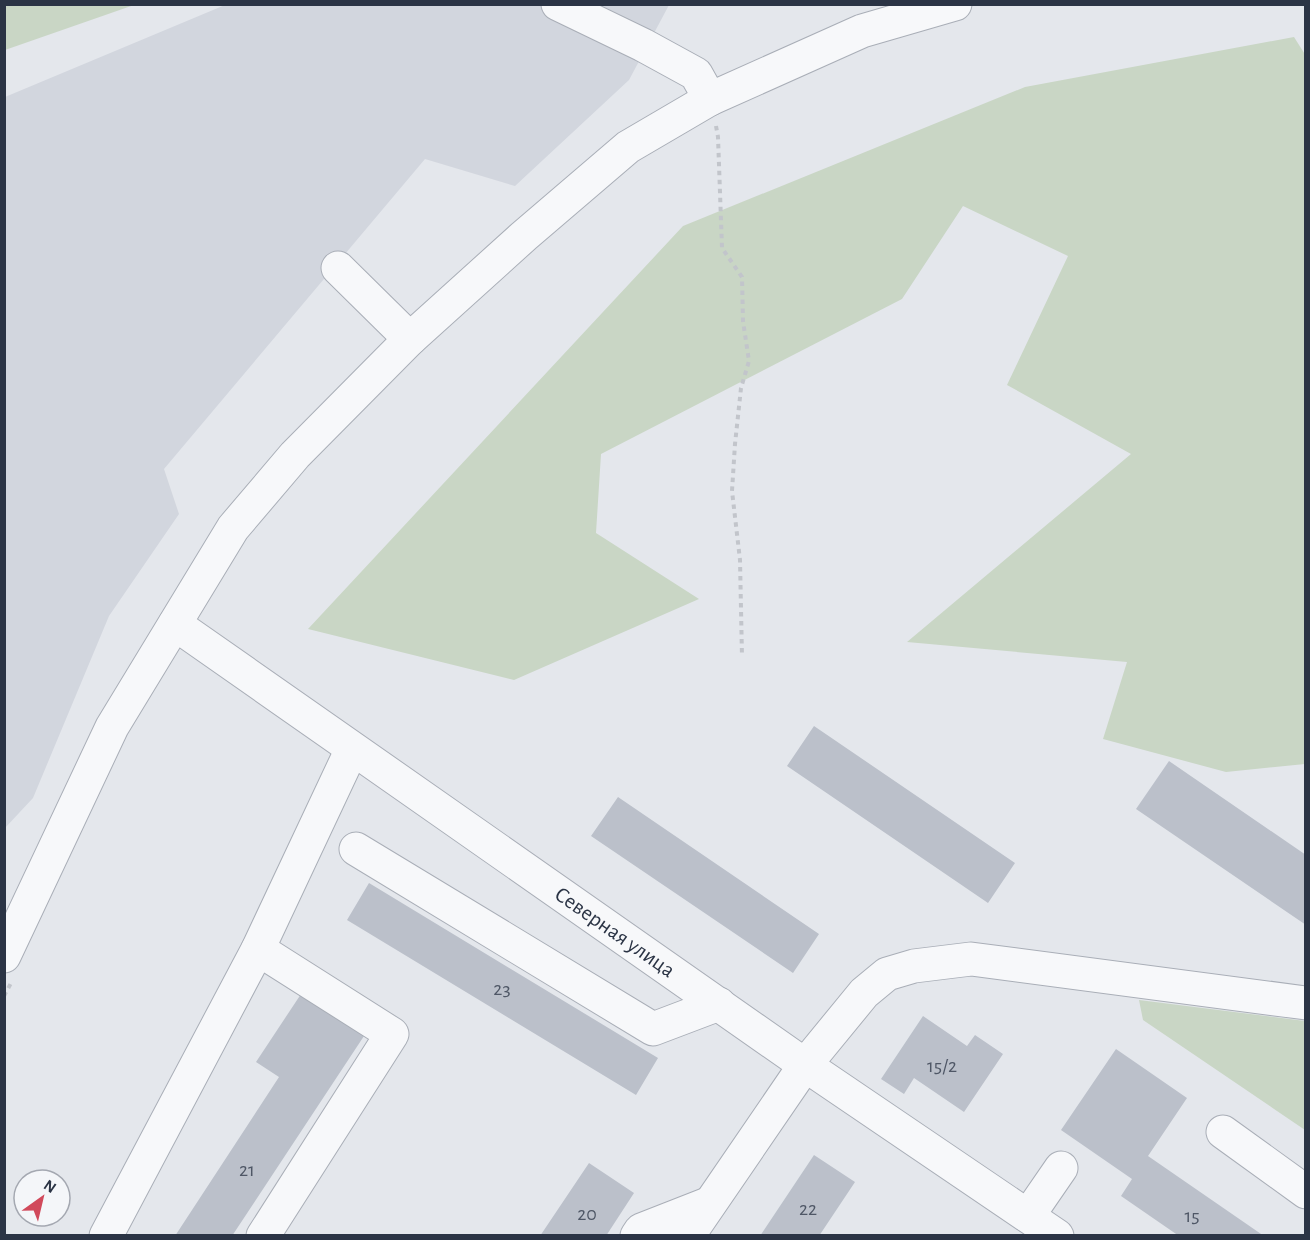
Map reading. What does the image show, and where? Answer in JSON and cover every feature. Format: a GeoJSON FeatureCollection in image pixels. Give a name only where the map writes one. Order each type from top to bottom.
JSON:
{"type":"FeatureCollection","features":[{"type":"Feature","properties":{"kind":"street"},"geometry":{"type":"LineString","coordinates":[[558,4],[643,45],[696,74],[710,99]]}},
{"type":"Feature","properties":{"kind":"street"},"geometry":{"type":"LineString","coordinates":[[4,956],[112,727],[233,528],[295,455],[410,339],[524,236],[628,147],[710,99],[862,31],[955,4]]}},
{"type":"Feature","properties":{"kind":"street"},"geometry":{"type":"LineString","coordinates":[[339,268],[410,339]]}},
{"type":"Feature","properties":{"kind":"street","name":"Северная улица"},"geometry":{"type":"LineString","coordinates":[[175,624],[805,1065],[1057,1236]]}},
{"type":"Feature","properties":{"kind":"street"},"geometry":{"type":"LineString","coordinates":[[106,1236],[258,949],[352,750]]}},
{"type":"Feature","properties":{"kind":"street"},"geometry":{"type":"LineString","coordinates":[[356,849],[652,1029],[719,1004]]}},
{"type":"Feature","properties":{"kind":"street"},"geometry":{"type":"LineString","coordinates":[[258,949],[392,1034],[263,1236]]}},
{"type":"Feature","properties":{"kind":"street"},"geometry":{"type":"LineString","coordinates":[[688,1236],[805,1065],[864,993],[887,974],[914,966],[971,959],[1305,1003]]}},
{"type":"Feature","properties":{"kind":"street"},"geometry":{"type":"LineString","coordinates":[[1222,1132],[1305,1192]]}},
{"type":"Feature","properties":{"kind":"street"},"geometry":{"type":"LineString","coordinates":[[1028,1216],[1061,1168]]}},
{"type":"Feature","properties":{"kind":"street"},"geometry":{"type":"LineString","coordinates":[[637,1236],[641,1230],[710,1203]]}},
{"type":"Feature","properties":{"kind":"path"},"geometry":{"type":"LineString","coordinates":[[710,99],[718,137],[722,248],[742,278],[743,321],[749,361],[741,388],[732,491],[740,560],[742,657]]}},
{"type":"Feature","properties":{"kind":"shaded area"},"geometry":{"type":"Polygon","coordinates":[[[225,5],[669,5],[629,80],[515,186],[425,159],[164,469],[179,514],[109,616],[33,798],[5,828],[5,97],[225,5]]]}},
{"type":"Feature","properties":{"kind":"green space"},"geometry":{"type":"Polygon","coordinates":[[[5,4],[134,4],[134,5],[5,50],[5,4]]]}},
{"type":"Feature","properties":{"kind":"green space"},"geometry":{"type":"Polygon","coordinates":[[[1294,37],[1306,56],[1305,764],[1226,772],[1103,739],[1127,662],[907,642],[1131,454],[1007,385],[1068,256],[963,206],[902,299],[601,454],[596,533],[699,599],[514,680],[308,629],[683,226],[1025,87],[1294,37]]]}},
{"type":"Feature","properties":{"kind":"green space"},"geometry":{"type":"Polygon","coordinates":[[[1139,1000],[1305,1021],[1305,1130],[1143,1020],[1139,1000]]]}},
{"type":"Feature","properties":{"kind":"building"},"geometry":{"type":"Polygon","coordinates":[[[814,726],[1015,863],[988,903],[787,766],[814,726]]]}},
{"type":"Feature","properties":{"kind":"building"},"geometry":{"type":"Polygon","coordinates":[[[1169,761],[1306,855],[1306,925],[1136,809],[1169,761]]]}},
{"type":"Feature","properties":{"kind":"building"},"geometry":{"type":"Polygon","coordinates":[[[618,797],[819,934],[793,973],[591,836],[618,797]]]}},
{"type":"Feature","properties":{"kind":"building"},"geometry":{"type":"Polygon","coordinates":[[[369,883],[658,1058],[636,1095],[347,920],[369,883]]]}},
{"type":"Feature","properties":{"kind":"building"},"geometry":{"type":"Polygon","coordinates":[[[301,994],[364,1036],[232,1236],[175,1236],[279,1077],[256,1062],[301,994]]]}},
{"type":"Feature","properties":{"kind":"building"},"geometry":{"type":"Polygon","coordinates":[[[923,1016],[967,1046],[975,1035],[1003,1054],[964,1112],[914,1078],[904,1094],[881,1079],[923,1016]]]}},
{"type":"Feature","properties":{"kind":"building"},"geometry":{"type":"Polygon","coordinates":[[[1116,1049],[1187,1098],[1148,1156],[1264,1236],[1179,1236],[1121,1196],[1132,1179],[1061,1130],[1116,1049]]]}},
{"type":"Feature","properties":{"kind":"building"},"geometry":{"type":"Polygon","coordinates":[[[814,1155],[855,1182],[819,1236],[760,1236],[814,1155]]]}},
{"type":"Feature","properties":{"kind":"building"},"geometry":{"type":"Polygon","coordinates":[[[589,1163],[634,1193],[606,1236],[540,1236],[589,1163]]]}}]}
